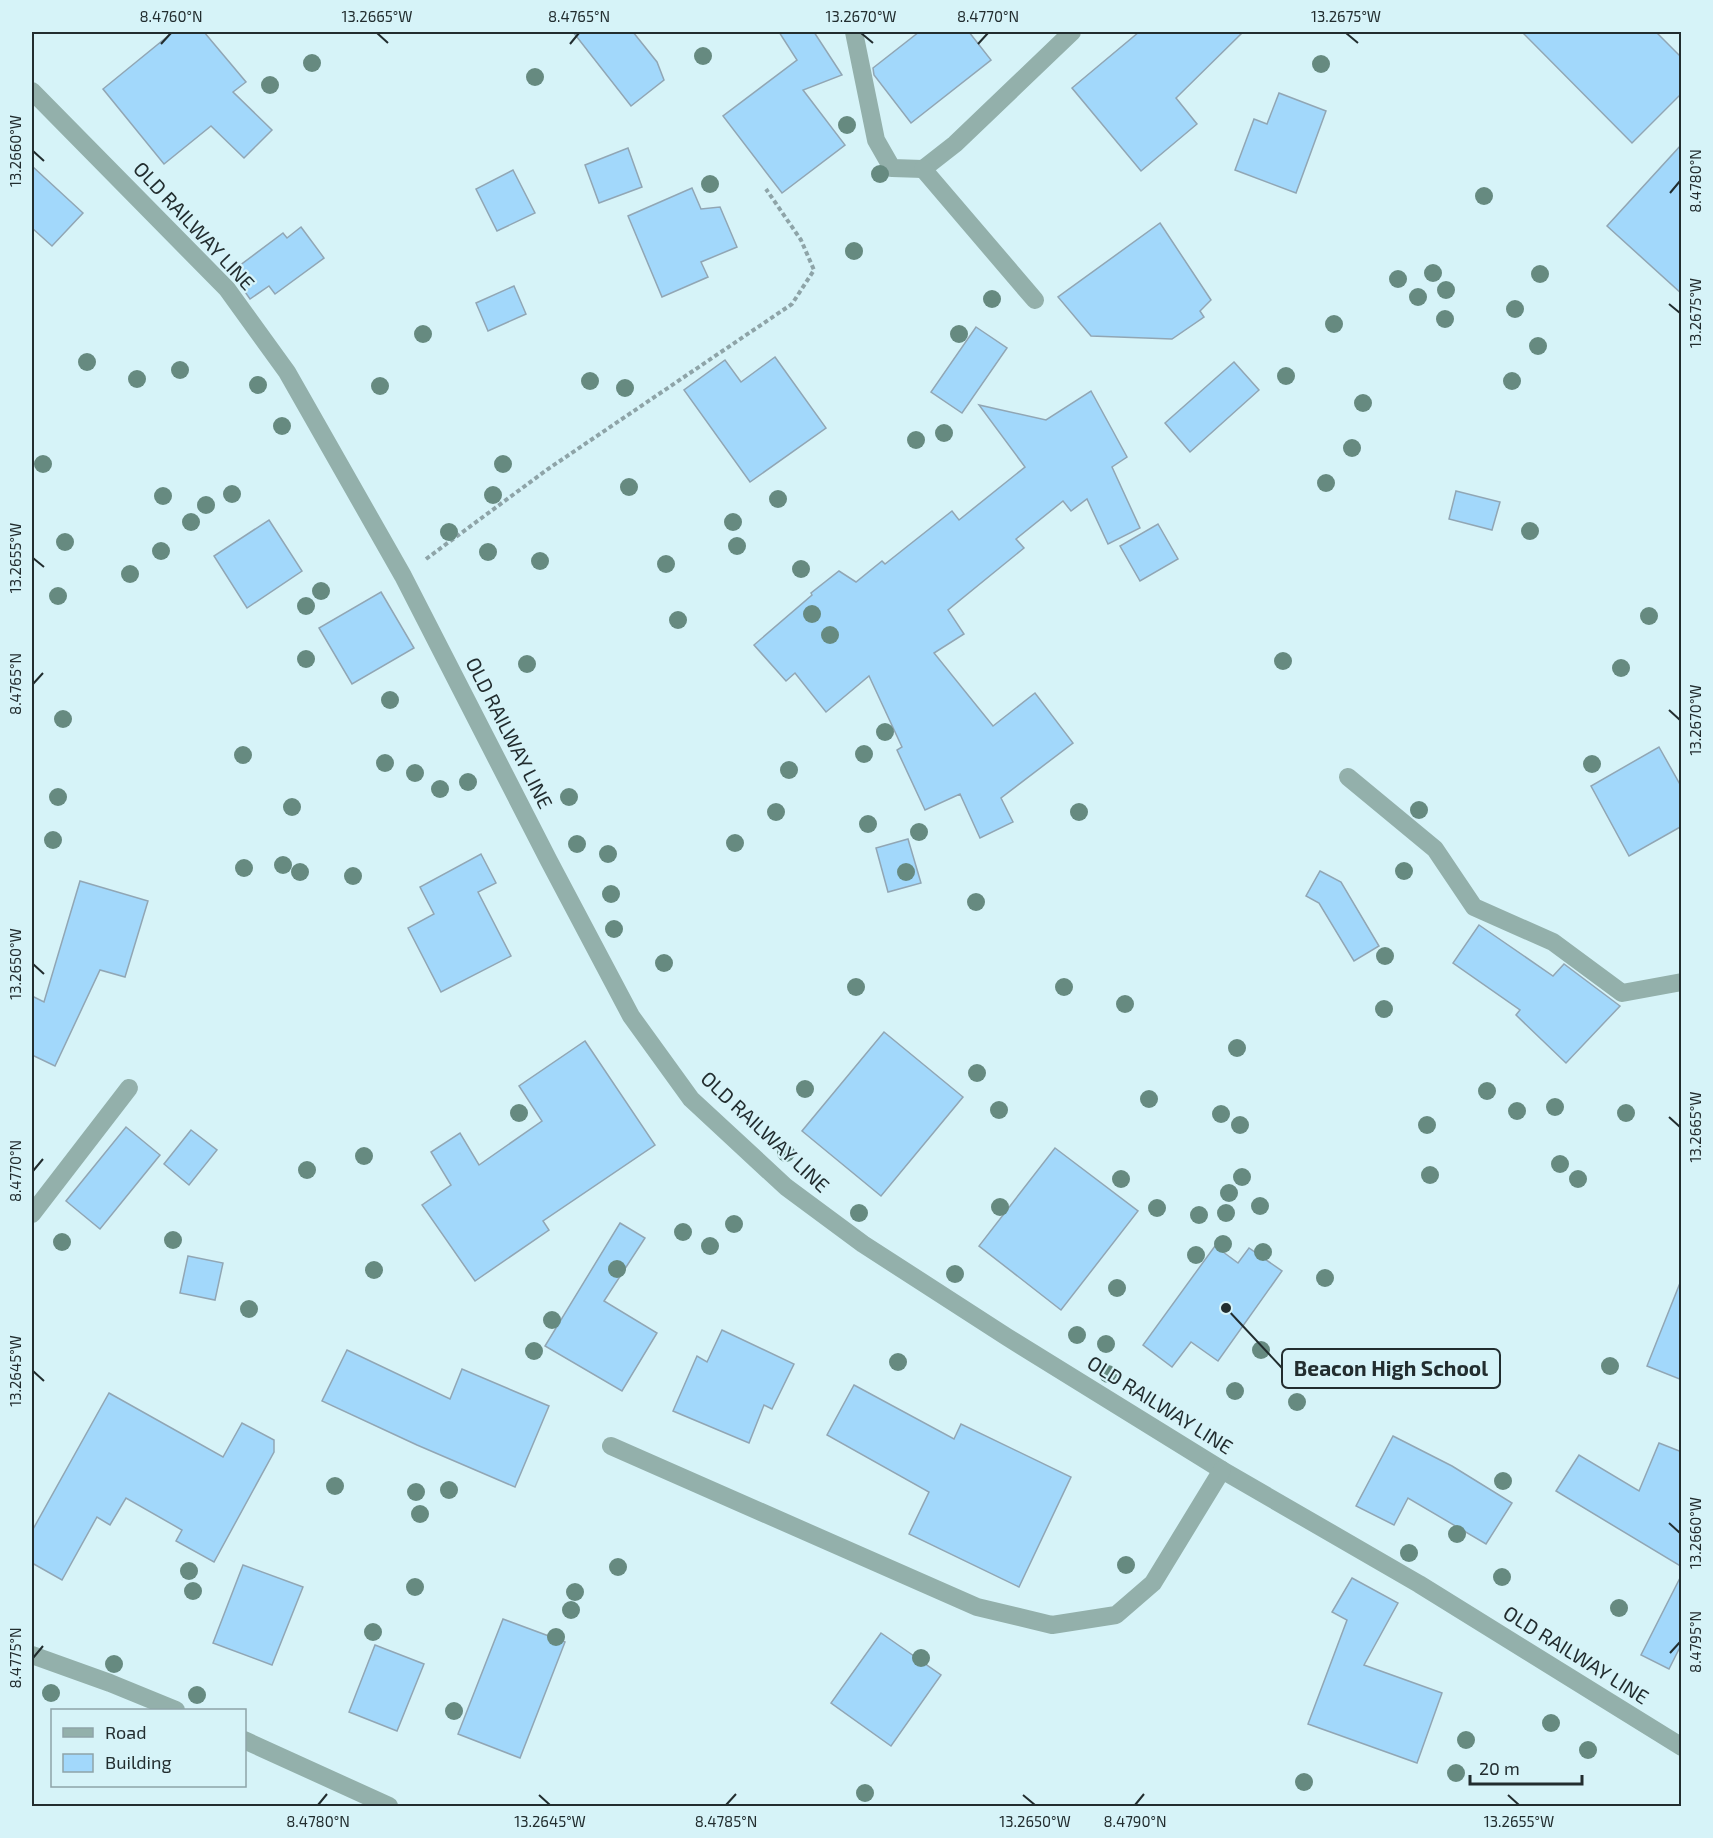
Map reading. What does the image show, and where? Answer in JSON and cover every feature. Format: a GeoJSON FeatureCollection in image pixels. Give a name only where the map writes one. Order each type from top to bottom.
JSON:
{"type":"FeatureCollection","features":[{"type":"Feature","properties":{"kind":"street"},"geometry":{"type":"LineString","coordinates":[[854,32],[876,140],[892,168],[923,169],[955,144],[1072,32]]}},
{"type":"Feature","properties":{"kind":"street","name":"OLD RAILWAY LINE"},"geometry":{"type":"LineString","coordinates":[[32,91],[227,289],[287,372],[403,576],[631,1016],[691,1099],[786,1187],[863,1244],[1007,1337],[1222,1470],[1419,1584],[1682,1747]]}},
{"type":"Feature","properties":{"kind":"street"},"geometry":{"type":"LineString","coordinates":[[923,169],[1035,300]]}},
{"type":"Feature","properties":{"kind":"street"},"geometry":{"type":"LineString","coordinates":[[1348,777],[1435,849],[1474,907],[1553,942],[1622,993],[1682,982]]}},
{"type":"Feature","properties":{"kind":"street"},"geometry":{"type":"LineString","coordinates":[[32,1214],[129,1088]]}},
{"type":"Feature","properties":{"kind":"street"},"geometry":{"type":"LineString","coordinates":[[611,1446],[977,1607],[1052,1624],[1116,1615],[1153,1583],[1222,1470]]}},
{"type":"Feature","properties":{"kind":"street"},"geometry":{"type":"LineString","coordinates":[[32,1656],[110,1683],[174,1709]]}},
{"type":"Feature","properties":{"kind":"street"},"geometry":{"type":"LineString","coordinates":[[246,1741],[389,1806]]}},
{"type":"Feature","properties":{"kind":"path"},"geometry":{"type":"LineString","coordinates":[[403,576],[548,469],[792,304],[814,270],[801,240],[766,189]]}},
{"type":"Feature","properties":{"kind":"building"},"geometry":{"type":"Polygon","coordinates":[[[173,32],[204,32],[246,82],[233,92],[272,130],[244,158],[211,126],[164,164],[103,89],[173,32]]]}},
{"type":"Feature","properties":{"kind":"building"},"geometry":{"type":"Polygon","coordinates":[[[573,32],[633,32],[657,62],[664,80],[631,106],[573,32]]]}},
{"type":"Feature","properties":{"kind":"building"},"geometry":{"type":"Polygon","coordinates":[[[779,32],[814,32],[842,75],[803,90],[845,145],[782,193],[723,116],[797,60],[779,32]]]}},
{"type":"Feature","properties":{"kind":"building"},"geometry":{"type":"Polygon","coordinates":[[[919,32],[969,32],[991,60],[911,123],[874,75],[873,68],[919,32]]]}},
{"type":"Feature","properties":{"kind":"building"},"geometry":{"type":"Polygon","coordinates":[[[1139,32],[1243,32],[1176,98],[1197,124],[1141,171],[1072,88],[1139,32]]]}},
{"type":"Feature","properties":{"kind":"building"},"geometry":{"type":"Polygon","coordinates":[[[1522,32],[1656,32],[1682,58],[1682,93],[1632,143],[1522,32]]]}},
{"type":"Feature","properties":{"kind":"building"},"geometry":{"type":"Polygon","coordinates":[[[1279,93],[1326,111],[1296,193],[1235,170],[1254,119],[1267,124],[1279,93]]]}},
{"type":"Feature","properties":{"kind":"building"},"geometry":{"type":"Polygon","coordinates":[[[1682,144],[1682,294],[1607,226],[1682,144]]]}},
{"type":"Feature","properties":{"kind":"building"},"geometry":{"type":"Polygon","coordinates":[[[628,148],[642,187],[599,203],[585,165],[628,148]]]}},
{"type":"Feature","properties":{"kind":"building"},"geometry":{"type":"Polygon","coordinates":[[[32,166],[83,213],[52,246],[32,228],[32,166]]]}},
{"type":"Feature","properties":{"kind":"building"},"geometry":{"type":"Polygon","coordinates":[[[513,170],[535,213],[497,231],[476,189],[513,170]]]}},
{"type":"Feature","properties":{"kind":"building"},"geometry":{"type":"Polygon","coordinates":[[[692,188],[701,209],[720,207],[737,247],[701,262],[708,277],[662,297],[628,216],[692,188]]]}},
{"type":"Feature","properties":{"kind":"building"},"geometry":{"type":"Polygon","coordinates":[[[1160,223],[1211,300],[1200,311],[1204,317],[1172,339],[1091,336],[1058,297],[1160,223]]]}},
{"type":"Feature","properties":{"kind":"building"},"geometry":{"type":"Polygon","coordinates":[[[301,227],[324,258],[275,294],[269,286],[250,299],[231,272],[283,233],[287,238],[301,227]]]}},
{"type":"Feature","properties":{"kind":"building"},"geometry":{"type":"Polygon","coordinates":[[[514,286],[526,314],[488,331],[476,303],[514,286]]]}},
{"type":"Feature","properties":{"kind":"building"},"geometry":{"type":"Polygon","coordinates":[[[976,327],[1007,348],[962,413],[931,392],[976,327]]]}},
{"type":"Feature","properties":{"kind":"building"},"geometry":{"type":"Polygon","coordinates":[[[775,357],[826,428],[750,482],[684,390],[725,360],[741,382],[775,357]]]}},
{"type":"Feature","properties":{"kind":"building"},"geometry":{"type":"Polygon","coordinates":[[[1234,362],[1259,390],[1190,452],[1165,423],[1234,362]]]}},
{"type":"Feature","properties":{"kind":"building"},"geometry":{"type":"Polygon","coordinates":[[[1091,391],[1127,457],[1112,467],[1140,528],[1108,544],[1087,499],[1071,511],[1063,501],[1016,539],[1024,548],[948,610],[964,634],[934,653],[993,726],[1035,693],[1073,743],[1001,798],[1013,822],[980,838],[960,794],[925,810],[897,750],[902,747],[869,676],[826,712],[795,673],[786,681],[754,645],[839,571],[856,582],[882,561],[885,564],[952,511],[959,520],[1025,467],[979,405],[1046,420],[1091,391]]]}},
{"type":"Feature","properties":{"kind":"building"},"geometry":{"type":"Polygon","coordinates":[[[1456,491],[1500,502],[1492,530],[1449,519],[1456,491]]]}},
{"type":"Feature","properties":{"kind":"building"},"geometry":{"type":"Polygon","coordinates":[[[269,520],[302,571],[247,608],[214,556],[269,520]]]}},
{"type":"Feature","properties":{"kind":"building"},"geometry":{"type":"Polygon","coordinates":[[[1158,524],[1178,559],[1140,581],[1120,546],[1158,524]]]}},
{"type":"Feature","properties":{"kind":"building"},"geometry":{"type":"Polygon","coordinates":[[[381,592],[414,648],[352,684],[319,628],[381,592]]]}},
{"type":"Feature","properties":{"kind":"building"},"geometry":{"type":"Polygon","coordinates":[[[1659,747],[1682,788],[1682,826],[1629,856],[1591,786],[1659,747]]]}},
{"type":"Feature","properties":{"kind":"building"},"geometry":{"type":"Polygon","coordinates":[[[908,839],[921,883],[888,892],[876,848],[908,839]]]}},
{"type":"Feature","properties":{"kind":"building"},"geometry":{"type":"Polygon","coordinates":[[[481,854],[496,883],[478,892],[511,956],[441,992],[408,928],[434,914],[420,887],[481,854]]]}},
{"type":"Feature","properties":{"kind":"building"},"geometry":{"type":"Polygon","coordinates":[[[1320,871],[1341,882],[1379,946],[1354,961],[1319,903],[1306,896],[1320,871]]]}},
{"type":"Feature","properties":{"kind":"building"},"geometry":{"type":"Polygon","coordinates":[[[80,881],[148,901],[125,977],[100,970],[55,1066],[32,1055],[32,996],[44,1002],[80,881]]]}},
{"type":"Feature","properties":{"kind":"building"},"geometry":{"type":"Polygon","coordinates":[[[1479,925],[1553,976],[1564,964],[1620,1006],[1566,1063],[1516,1015],[1520,1010],[1453,963],[1479,925]]]}},
{"type":"Feature","properties":{"kind":"building"},"geometry":{"type":"Polygon","coordinates":[[[884,1032],[963,1097],[881,1196],[802,1131],[884,1032]]]}},
{"type":"Feature","properties":{"kind":"building"},"geometry":{"type":"Polygon","coordinates":[[[585,1041],[655,1145],[543,1221],[549,1230],[475,1281],[422,1205],[451,1185],[431,1152],[460,1133],[479,1165],[542,1121],[519,1086],[585,1041]]]}},
{"type":"Feature","properties":{"kind":"building"},"geometry":{"type":"Polygon","coordinates":[[[126,1127],[160,1155],[100,1229],[66,1201],[126,1127]]]}},
{"type":"Feature","properties":{"kind":"building"},"geometry":{"type":"Polygon","coordinates":[[[191,1130],[217,1150],[189,1185],[164,1164],[191,1130]]]}},
{"type":"Feature","properties":{"kind":"building"},"geometry":{"type":"Polygon","coordinates":[[[1055,1148],[1138,1211],[1061,1310],[979,1246],[1055,1148]]]}},
{"type":"Feature","properties":{"kind":"building"},"geometry":{"type":"Polygon","coordinates":[[[620,1223],[645,1238],[604,1301],[657,1333],[622,1391],[545,1346],[620,1223]]]}},
{"type":"Feature","properties":{"kind":"building"},"geometry":{"type":"Polygon","coordinates":[[[1215,1246],[1238,1263],[1249,1248],[1282,1271],[1218,1361],[1191,1342],[1172,1367],[1143,1345],[1215,1246]]]}},
{"type":"Feature","properties":{"kind":"building"},"geometry":{"type":"Polygon","coordinates":[[[188,1256],[223,1263],[215,1300],[180,1293],[188,1256]]]}},
{"type":"Feature","properties":{"kind":"building"},"geometry":{"type":"Polygon","coordinates":[[[1680,1283],[1682,1283],[1682,1380],[1647,1366],[1680,1283]]]}},
{"type":"Feature","properties":{"kind":"building"},"geometry":{"type":"Polygon","coordinates":[[[722,1330],[794,1364],[772,1409],[764,1405],[749,1443],[673,1411],[697,1356],[707,1362],[722,1330]]]}},
{"type":"Feature","properties":{"kind":"building"},"geometry":{"type":"Polygon","coordinates":[[[347,1350],[450,1399],[462,1369],[549,1406],[515,1487],[322,1401],[347,1350]]]}},
{"type":"Feature","properties":{"kind":"building"},"geometry":{"type":"Polygon","coordinates":[[[854,1385],[954,1439],[961,1424],[1071,1477],[1019,1587],[909,1534],[929,1492],[827,1435],[854,1385]]]}},
{"type":"Feature","properties":{"kind":"building"},"geometry":{"type":"Polygon","coordinates":[[[109,1393],[223,1457],[242,1423],[274,1440],[274,1452],[214,1562],[176,1541],[182,1530],[126,1498],[110,1525],[97,1517],[62,1580],[32,1563],[32,1531],[109,1393]]]}},
{"type":"Feature","properties":{"kind":"building"},"geometry":{"type":"Polygon","coordinates":[[[1393,1436],[1452,1466],[1512,1503],[1486,1544],[1408,1498],[1394,1525],[1356,1506],[1393,1436]]]}},
{"type":"Feature","properties":{"kind":"building"},"geometry":{"type":"Polygon","coordinates":[[[1659,1443],[1682,1452],[1682,1567],[1556,1491],[1579,1455],[1639,1491],[1659,1443]]]}},
{"type":"Feature","properties":{"kind":"building"},"geometry":{"type":"Polygon","coordinates":[[[243,1565],[303,1587],[272,1665],[213,1643],[243,1565]]]}},
{"type":"Feature","properties":{"kind":"building"},"geometry":{"type":"Polygon","coordinates":[[[1682,1574],[1682,1643],[1669,1669],[1641,1655],[1682,1574]]]}},
{"type":"Feature","properties":{"kind":"building"},"geometry":{"type":"Polygon","coordinates":[[[1352,1578],[1398,1603],[1364,1665],[1442,1693],[1417,1763],[1308,1724],[1347,1620],[1332,1612],[1352,1578]]]}},
{"type":"Feature","properties":{"kind":"building"},"geometry":{"type":"Polygon","coordinates":[[[503,1619],[565,1642],[520,1758],[458,1734],[503,1619]]]}},
{"type":"Feature","properties":{"kind":"building"},"geometry":{"type":"Polygon","coordinates":[[[881,1633],[941,1675],[891,1746],[831,1703],[881,1633]]]}},
{"type":"Feature","properties":{"kind":"building"},"geometry":{"type":"Polygon","coordinates":[[[375,1645],[424,1664],[397,1731],[349,1712],[375,1645]]]}},
{"type":"Feature","properties":{"kind":"place","name":"Beacon High School"},"geometry":{"type":"Point","coordinates":[1226,1308]}}]}
